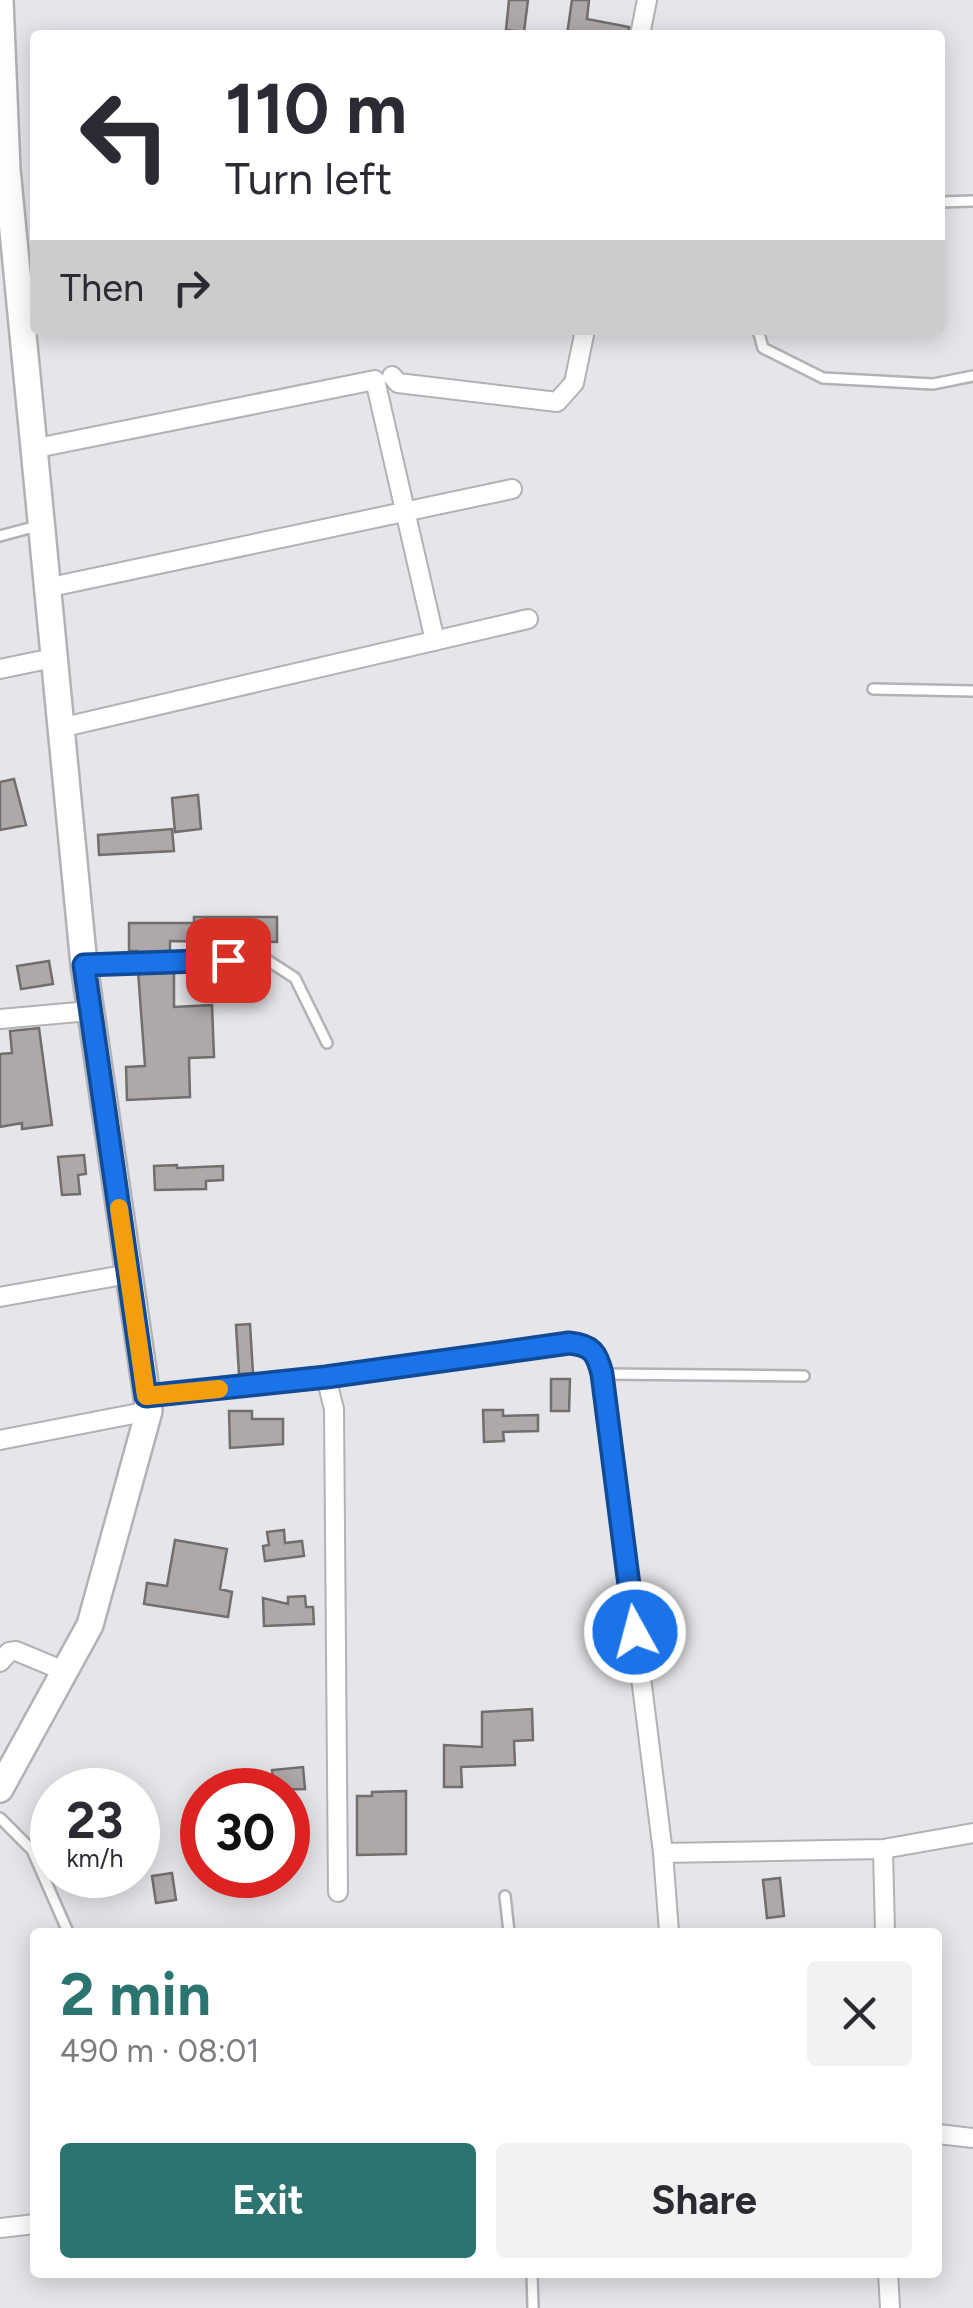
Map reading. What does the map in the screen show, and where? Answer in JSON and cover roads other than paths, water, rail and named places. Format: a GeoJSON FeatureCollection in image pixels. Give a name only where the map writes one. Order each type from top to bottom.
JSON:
{"type":"FeatureCollection","features":[{"type":"Feature","properties":{"kind":"street"},"geometry":{"type":"LineString","coordinates":[[0,0],[6,170],[84,965],[148,1404],[90,1625],[0,1788]]}},
{"type":"Feature","properties":{"kind":"street"},"geometry":{"type":"LineString","coordinates":[[641,30],[647,0]]}},
{"type":"Feature","properties":{"kind":"street"},"geometry":{"type":"LineString","coordinates":[[392,376],[398,383],[557,402],[574,383],[584,335]]}},
{"type":"Feature","properties":{"kind":"street"},"geometry":{"type":"LineString","coordinates":[[32,449],[374,380],[435,640]]}},
{"type":"Feature","properties":{"kind":"street"},"geometry":{"type":"LineString","coordinates":[[46,588],[512,489]]}},
{"type":"Feature","properties":{"kind":"street"},"geometry":{"type":"LineString","coordinates":[[60,728],[528,619]]}},
{"type":"Feature","properties":{"kind":"street"},"geometry":{"type":"LineString","coordinates":[[0,670],[53,658]]}},
{"type":"Feature","properties":{"kind":"street"},"geometry":{"type":"LineString","coordinates":[[0,1019],[89,1010]]}},
{"type":"Feature","properties":{"kind":"street"},"geometry":{"type":"LineString","coordinates":[[0,1297],[128,1274]]}},
{"type":"Feature","properties":{"kind":"street"},"geometry":{"type":"LineString","coordinates":[[0,1440],[148,1404],[569,1343],[592,1348],[602,1374],[663,1853],[669,1928]]}},
{"type":"Feature","properties":{"kind":"street"},"geometry":{"type":"LineString","coordinates":[[326,1377],[334,1409],[338,1892]]}},
{"type":"Feature","properties":{"kind":"street"},"geometry":{"type":"LineString","coordinates":[[0,1662],[9,1652],[16,1652],[64,1671]]}},
{"type":"Feature","properties":{"kind":"street"},"geometry":{"type":"LineString","coordinates":[[663,1853],[882,1849],[973,1833]]}},
{"type":"Feature","properties":{"kind":"street"},"geometry":{"type":"LineString","coordinates":[[882,1849],[885,1928]]}},
{"type":"Feature","properties":{"kind":"street"},"geometry":{"type":"LineString","coordinates":[[942,2134],[973,2138]]}},
{"type":"Feature","properties":{"kind":"street"},"geometry":{"type":"LineString","coordinates":[[0,2228],[30,2225]]}},
{"type":"Feature","properties":{"kind":"street"},"geometry":{"type":"LineString","coordinates":[[888,2278],[890,2308]]}},
{"type":"Feature","properties":{"kind":"lane"},"geometry":{"type":"LineString","coordinates":[[945,202],[973,200]]}},
{"type":"Feature","properties":{"kind":"lane"},"geometry":{"type":"LineString","coordinates":[[759,335],[762,348],[823,378],[932,384],[973,376]]}},
{"type":"Feature","properties":{"kind":"lane"},"geometry":{"type":"LineString","coordinates":[[0,536],[40,525]]}},
{"type":"Feature","properties":{"kind":"lane"},"geometry":{"type":"LineString","coordinates":[[872,689],[973,691]]}},
{"type":"Feature","properties":{"kind":"lane"},"geometry":{"type":"LineString","coordinates":[[84,965],[264,958],[294,978],[327,1043]]}},
{"type":"Feature","properties":{"kind":"lane"},"geometry":{"type":"LineString","coordinates":[[602,1374],[804,1376]]}},
{"type":"Feature","properties":{"kind":"lane"},"geometry":{"type":"LineString","coordinates":[[0,1818],[32,1850],[66,1928]]}},
{"type":"Feature","properties":{"kind":"lane"},"geometry":{"type":"LineString","coordinates":[[505,1896],[509,1928]]}},
{"type":"Feature","properties":{"kind":"lane"},"geometry":{"type":"LineString","coordinates":[[532,2278],[533,2308]]}}]}
